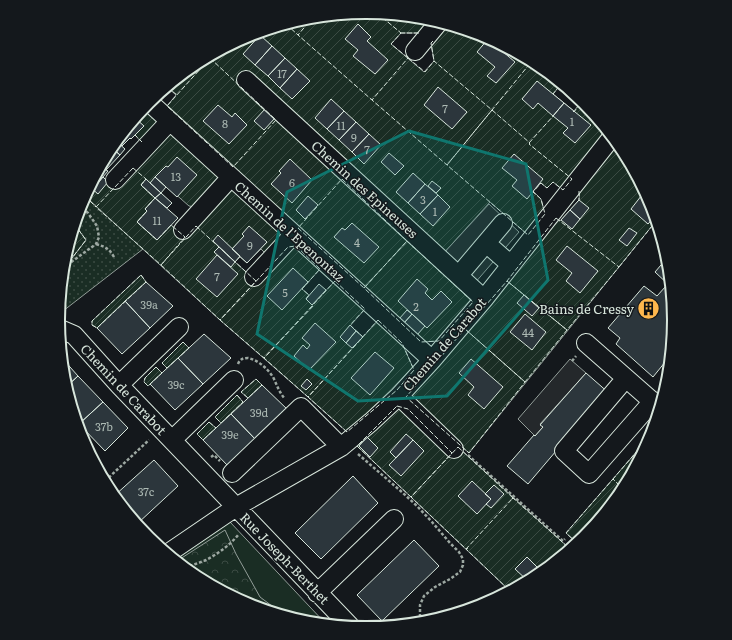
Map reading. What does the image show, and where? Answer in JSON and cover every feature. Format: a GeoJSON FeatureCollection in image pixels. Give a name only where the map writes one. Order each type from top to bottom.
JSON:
{"type":"FeatureCollection","features":[{"type":"Feature","properties":{"kind":"street"},"geometry":{"type":"LineString","coordinates":[[415,51],[435,27]]}},
{"type":"Feature","properties":{"kind":"street","name":"Chemin des Epineuses"},"geometry":{"type":"LineString","coordinates":[[246,80],[484,299]]}},
{"type":"Feature","properties":{"kind":"street","name":"Chemin de l'Epenontaz"},"geometry":{"type":"LineString","coordinates":[[154,106],[432,360]]}},
{"type":"Feature","properties":{"kind":"street"},"geometry":{"type":"LineString","coordinates":[[115,180],[170,121]]}},
{"type":"Feature","properties":{"kind":"street","name":"Chemin de Carabot"},"geometry":{"type":"LineString","coordinates":[[173,550],[236,507],[341,446],[371,422],[399,396],[484,299],[608,142]]}},
{"type":"Feature","properties":{"kind":"street"},"geometry":{"type":"LineString","coordinates":[[183,230],[232,177]]}},
{"type":"Feature","properties":{"kind":"street"},"geometry":{"type":"LineString","coordinates":[[458,275],[503,223]]}},
{"type":"Feature","properties":{"kind":"street"},"geometry":{"type":"LineString","coordinates":[[254,277],[294,234]]}},
{"type":"Feature","properties":{"kind":"street"},"geometry":{"type":"LineString","coordinates":[[486,243],[511,265]]}},
{"type":"Feature","properties":{"kind":"street"},"geometry":{"type":"LineString","coordinates":[[119,385],[179,328]]}},
{"type":"Feature","properties":{"kind":"street","name":"Chemin de Carabot"},"geometry":{"type":"LineString","coordinates":[[66,331],[74,335],[166,435],[236,507]]}},
{"type":"Feature","properties":{"kind":"street"},"geometry":{"type":"LineString","coordinates":[[586,343],[655,403]]}},
{"type":"Feature","properties":{"kind":"street"},"geometry":{"type":"LineString","coordinates":[[626,378],[564,451],[589,474],[655,405]]}},
{"type":"Feature","properties":{"kind":"street"},"geometry":{"type":"LineString","coordinates":[[166,435],[234,380]]}},
{"type":"Feature","properties":{"kind":"street"},"geometry":{"type":"LineString","coordinates":[[399,396],[454,449]]}},
{"type":"Feature","properties":{"kind":"street"},"geometry":{"type":"LineString","coordinates":[[232,473],[301,407],[341,446]]}},
{"type":"Feature","properties":{"kind":"street","name":"Rue Joseph-Berthet"},"geometry":{"type":"LineString","coordinates":[[236,507],[344,620]]}},
{"type":"Feature","properties":{"kind":"street"},"geometry":{"type":"LineString","coordinates":[[318,593],[394,519]]}},
{"type":"Feature","properties":{"kind":"path"},"geometry":{"type":"LineString","coordinates":[[71,262],[96,244],[99,237],[97,226],[86,211]]}},
{"type":"Feature","properties":{"kind":"path"},"geometry":{"type":"LineString","coordinates":[[96,244],[105,246],[114,257]]}},
{"type":"Feature","properties":{"kind":"path"},"geometry":{"type":"LineString","coordinates":[[234,380],[232,376],[240,360],[244,358],[252,359],[262,364],[273,376],[280,394],[296,412]]}},
{"type":"Feature","properties":{"kind":"path"},"geometry":{"type":"LineString","coordinates":[[109,477],[166,435]]}},
{"type":"Feature","properties":{"kind":"path"},"geometry":{"type":"LineString","coordinates":[[454,449],[457,445],[563,541],[565,539]]}},
{"type":"Feature","properties":{"kind":"path"},"geometry":{"type":"LineString","coordinates":[[341,446],[352,450],[403,493],[460,552],[463,559],[463,565],[460,572],[435,587],[424,596],[420,605],[420,616]]}},
{"type":"Feature","properties":{"kind":"path"},"geometry":{"type":"LineString","coordinates":[[192,565],[206,560],[221,550],[236,538],[249,521]]}},
{"type":"Feature","properties":{"kind":"highlighted area"},"geometry":{"type":"Polygon","coordinates":[[[409,131],[526,164],[548,280],[447,396],[358,401],[257,334],[287,192],[409,131]]]}},
{"type":"Feature","properties":{"kind":"green space"},"geometry":{"type":"Polygon","coordinates":[[[366,19],[386,20],[427,25],[420,33],[401,33],[391,44],[424,72],[434,61],[431,43],[443,29],[463,35],[516,59],[549,81],[558,88],[553,94],[574,111],[578,106],[603,134],[563,190],[553,182],[547,188],[541,183],[533,191],[541,199],[545,214],[528,235],[490,202],[433,265],[473,302],[439,341],[421,342],[167,106],[176,95],[171,91],[183,81],[216,59],[269,35],[288,29],[327,22],[366,19]]]}},
{"type":"Feature","properties":{"kind":"green space"},"geometry":{"type":"Polygon","coordinates":[[[150,111],[159,119],[143,144],[135,135],[143,126],[140,123],[150,111]]]}},
{"type":"Feature","properties":{"kind":"green space"},"geometry":{"type":"Polygon","coordinates":[[[165,133],[174,134],[219,175],[221,183],[195,207],[189,206],[156,177],[150,183],[146,179],[141,185],[155,198],[145,209],[147,211],[137,222],[157,240],[171,225],[185,237],[226,191],[235,190],[282,234],[268,256],[261,249],[247,263],[240,257],[235,262],[256,281],[288,247],[296,246],[320,269],[302,289],[309,295],[306,299],[312,305],[335,281],[365,309],[350,326],[363,337],[378,320],[402,343],[414,370],[347,432],[220,320],[90,201],[99,181],[103,177],[114,187],[165,133]]]}},
{"type":"Feature","properties":{"kind":"green space"},"geometry":{"type":"Polygon","coordinates":[[[612,147],[636,187],[652,226],[469,453],[406,397],[556,218],[560,221],[579,200],[580,187],[612,147]]]}},
{"type":"Feature","properties":{"kind":"green space"},"geometry":{"type":"Polygon","coordinates":[[[90,201],[143,249],[66,309],[72,258],[86,240],[79,230],[90,201]]]}},
{"type":"Feature","properties":{"kind":"green space"},"geometry":{"type":"Polygon","coordinates":[[[79,230],[86,240],[72,258],[75,242],[79,230]]]}},
{"type":"Feature","properties":{"kind":"green space"},"geometry":{"type":"Polygon","coordinates":[[[141,275],[146,282],[97,328],[92,325],[92,321],[141,275]]]}},
{"type":"Feature","properties":{"kind":"green space"},"geometry":{"type":"Polygon","coordinates":[[[183,342],[189,348],[167,368],[162,363],[183,342]]]}},
{"type":"Feature","properties":{"kind":"green space"},"geometry":{"type":"Polygon","coordinates":[[[156,367],[162,373],[148,386],[144,382],[145,378],[156,367]]]}},
{"type":"Feature","properties":{"kind":"green space"},"geometry":{"type":"Polygon","coordinates":[[[256,379],[262,385],[248,398],[241,392],[256,379]]]}},
{"type":"Feature","properties":{"kind":"green space"},"geometry":{"type":"Polygon","coordinates":[[[237,395],[243,402],[221,423],[215,417],[237,395]]]}},
{"type":"Feature","properties":{"kind":"green space"},"geometry":{"type":"Polygon","coordinates":[[[397,406],[458,447],[565,545],[549,559],[505,587],[357,446],[397,406]]]}},
{"type":"Feature","properties":{"kind":"green space"},"geometry":{"type":"Polygon","coordinates":[[[209,422],[216,428],[203,440],[197,434],[209,422]]]}},
{"type":"Feature","properties":{"kind":"green space"},"geometry":{"type":"Polygon","coordinates":[[[637,452],[627,471],[605,503],[579,533],[572,539],[566,533],[637,452]]]}},
{"type":"Feature","properties":{"kind":"green space"},"geometry":{"type":"Polygon","coordinates":[[[230,522],[319,617],[288,611],[251,598],[215,581],[178,554],[230,522]]]}},
{"type":"Feature","properties":{"kind":"green space"},"geometry":{"type":"Polygon","coordinates":[[[225,530],[236,554],[260,597],[272,606],[215,581],[182,558],[225,530]]]}},
{"type":"Feature","properties":{"kind":"shaded area"},"geometry":{"type":"Polygon","coordinates":[[[489,204],[519,232],[474,284],[442,255],[489,204]]]}},
{"type":"Feature","properties":{"kind":"shaded area"},"geometry":{"type":"Polygon","coordinates":[[[570,359],[586,373],[540,424],[543,427],[535,436],[518,419],[570,359]]]}},
{"type":"Feature","properties":{"kind":"building"},"geometry":{"type":"Polygon","coordinates":[[[358,24],[371,37],[367,41],[388,60],[375,74],[353,56],[358,50],[345,39],[358,24]]]}},
{"type":"Feature","properties":{"kind":"building"},"geometry":{"type":"Polygon","coordinates":[[[263,37],[272,46],[255,65],[243,54],[255,40],[263,37]]]}},
{"type":"Feature","properties":{"kind":"building"},"geometry":{"type":"Polygon","coordinates":[[[484,43],[504,53],[515,62],[496,83],[487,76],[495,67],[477,52],[484,43]]]}},
{"type":"Feature","properties":{"kind":"building"},"geometry":{"type":"Polygon","coordinates":[[[272,46],[285,58],[268,76],[255,65],[272,46]]]}},
{"type":"Feature","properties":{"kind":"building"},"geometry":{"type":"Polygon","coordinates":[[[285,58],[297,69],[280,88],[268,76],[285,58]]]}},
{"type":"Feature","properties":{"kind":"building"},"geometry":{"type":"Polygon","coordinates":[[[297,69],[310,81],[292,99],[280,88],[297,69]]]}},
{"type":"Feature","properties":{"kind":"building"},"geometry":{"type":"Polygon","coordinates":[[[537,81],[564,103],[553,116],[538,103],[533,109],[522,99],[537,81]]]}},
{"type":"Feature","properties":{"kind":"building"},"geometry":{"type":"Polygon","coordinates":[[[438,87],[467,112],[452,129],[424,105],[438,87]]]}},
{"type":"Feature","properties":{"kind":"building"},"geometry":{"type":"Polygon","coordinates":[[[331,99],[344,111],[327,129],[315,118],[331,99]]]}},
{"type":"Feature","properties":{"kind":"building"},"geometry":{"type":"Polygon","coordinates":[[[564,103],[591,125],[575,143],[563,133],[568,128],[553,116],[564,103]]]}},
{"type":"Feature","properties":{"kind":"building"},"geometry":{"type":"Polygon","coordinates":[[[218,105],[232,117],[235,113],[247,125],[229,144],[203,121],[218,105]]]}},
{"type":"Feature","properties":{"kind":"building"},"geometry":{"type":"Polygon","coordinates":[[[265,109],[275,118],[264,130],[254,121],[265,109]]]}},
{"type":"Feature","properties":{"kind":"building"},"geometry":{"type":"Polygon","coordinates":[[[344,111],[356,122],[339,140],[327,129],[344,111]]]}},
{"type":"Feature","properties":{"kind":"building"},"geometry":{"type":"Polygon","coordinates":[[[140,122],[144,126],[131,139],[130,138],[122,146],[127,137],[140,122]]]}},
{"type":"Feature","properties":{"kind":"building"},"geometry":{"type":"Polygon","coordinates":[[[356,122],[369,134],[352,152],[339,140],[356,122]]]}},
{"type":"Feature","properties":{"kind":"building"},"geometry":{"type":"Polygon","coordinates":[[[369,134],[381,145],[364,164],[352,152],[369,134]]]}},
{"type":"Feature","properties":{"kind":"building"},"geometry":{"type":"Polygon","coordinates":[[[121,146],[125,149],[120,155],[117,152],[121,146]]]}},
{"type":"Feature","properties":{"kind":"building"},"geometry":{"type":"Polygon","coordinates":[[[117,152],[120,155],[106,170],[108,171],[98,183],[105,169],[117,152]]]}},
{"type":"Feature","properties":{"kind":"building"},"geometry":{"type":"Polygon","coordinates":[[[389,153],[404,166],[395,175],[381,162],[389,153]]]}},
{"type":"Feature","properties":{"kind":"building"},"geometry":{"type":"Polygon","coordinates":[[[514,154],[543,179],[527,199],[512,186],[517,180],[502,168],[514,154]]]}},
{"type":"Feature","properties":{"kind":"building"},"geometry":{"type":"Polygon","coordinates":[[[177,157],[197,175],[177,197],[155,177],[166,166],[168,167],[177,157]]]}},
{"type":"Feature","properties":{"kind":"building"},"geometry":{"type":"Polygon","coordinates":[[[290,159],[312,180],[292,203],[271,184],[281,173],[279,171],[290,159]]]}},
{"type":"Feature","properties":{"kind":"building"},"geometry":{"type":"Polygon","coordinates":[[[413,173],[425,184],[408,203],[396,192],[413,173]]]}},
{"type":"Feature","properties":{"kind":"building"},"geometry":{"type":"Polygon","coordinates":[[[103,177],[108,182],[98,194],[94,191],[103,177]]]}},
{"type":"Feature","properties":{"kind":"building"},"geometry":{"type":"Polygon","coordinates":[[[155,177],[166,187],[161,193],[150,183],[155,177]]]}},
{"type":"Feature","properties":{"kind":"building"},"geometry":{"type":"Polygon","coordinates":[[[146,179],[161,193],[155,198],[141,185],[146,179]]]}},
{"type":"Feature","properties":{"kind":"building"},"geometry":{"type":"Polygon","coordinates":[[[432,181],[441,188],[436,193],[428,186],[432,181]]]}},
{"type":"Feature","properties":{"kind":"building"},"geometry":{"type":"Polygon","coordinates":[[[425,184],[438,195],[420,214],[408,203],[425,184]]]}},
{"type":"Feature","properties":{"kind":"building"},"geometry":{"type":"Polygon","coordinates":[[[161,193],[172,203],[167,208],[155,198],[161,193]]]}},
{"type":"Feature","properties":{"kind":"building"},"geometry":{"type":"Polygon","coordinates":[[[438,195],[450,207],[433,226],[420,214],[438,195]]]}},
{"type":"Feature","properties":{"kind":"building"},"geometry":{"type":"Polygon","coordinates":[[[308,196],[318,205],[305,219],[296,210],[308,196]]]}},
{"type":"Feature","properties":{"kind":"building"},"geometry":{"type":"Polygon","coordinates":[[[640,197],[650,221],[648,224],[631,209],[640,197]]]}},
{"type":"Feature","properties":{"kind":"building"},"geometry":{"type":"Polygon","coordinates":[[[155,198],[178,218],[157,240],[137,222],[147,211],[145,209],[155,198]]]}},
{"type":"Feature","properties":{"kind":"building"},"geometry":{"type":"Polygon","coordinates":[[[579,200],[589,208],[580,219],[570,210],[579,200]]]}},
{"type":"Feature","properties":{"kind":"building"},"geometry":{"type":"Polygon","coordinates":[[[570,210],[580,219],[572,229],[561,220],[570,210]]]}},
{"type":"Feature","properties":{"kind":"building"},"geometry":{"type":"Polygon","coordinates":[[[352,223],[379,247],[364,263],[334,237],[342,228],[345,230],[352,223]]]}},
{"type":"Feature","properties":{"kind":"building"},"geometry":{"type":"Polygon","coordinates":[[[249,226],[267,242],[247,263],[232,249],[244,236],[242,234],[249,226]]]}},
{"type":"Feature","properties":{"kind":"building"},"geometry":{"type":"Polygon","coordinates":[[[629,228],[637,233],[627,246],[619,240],[629,228]]]}},
{"type":"Feature","properties":{"kind":"building"},"geometry":{"type":"Polygon","coordinates":[[[218,235],[240,256],[235,262],[213,241],[218,235]]]}},
{"type":"Feature","properties":{"kind":"building"},"geometry":{"type":"Polygon","coordinates":[[[567,246],[598,271],[580,293],[566,281],[572,273],[556,260],[567,246]]]}},
{"type":"Feature","properties":{"kind":"building"},"geometry":{"type":"Polygon","coordinates":[[[219,247],[235,262],[231,267],[214,252],[219,247]]]}},
{"type":"Feature","properties":{"kind":"building"},"geometry":{"type":"Polygon","coordinates":[[[217,255],[238,274],[217,297],[196,279],[217,255]]]}},
{"type":"Feature","properties":{"kind":"building","name":"Bains de Cressy"},"geometry":{"type":"Polygon","coordinates":[[[662,264],[664,280],[655,272],[662,264]]]}},
{"type":"Feature","properties":{"kind":"building"},"geometry":{"type":"Polygon","coordinates":[[[293,268],[308,282],[282,310],[267,296],[293,268]]]}},
{"type":"Feature","properties":{"kind":"building"},"geometry":{"type":"Polygon","coordinates":[[[417,279],[428,289],[425,293],[432,300],[441,291],[452,302],[427,328],[398,301],[417,279]]]}},
{"type":"Feature","properties":{"kind":"building"},"geometry":{"type":"Polygon","coordinates":[[[146,282],[173,306],[150,328],[125,301],[146,282]]]}},
{"type":"Feature","properties":{"kind":"building"},"geometry":{"type":"Polygon","coordinates":[[[319,284],[326,290],[312,305],[306,299],[319,284]]]}},
{"type":"Feature","properties":{"kind":"building","name":"Bains de Cressy"},"geometry":{"type":"Polygon","coordinates":[[[644,286],[657,296],[665,287],[667,320],[664,359],[663,364],[653,377],[616,344],[620,338],[608,328],[644,286]]]}},
{"type":"Feature","properties":{"kind":"building"},"geometry":{"type":"Polygon","coordinates":[[[524,295],[539,308],[532,316],[517,303],[524,295]]]}},
{"type":"Feature","properties":{"kind":"building"},"geometry":{"type":"Polygon","coordinates":[[[125,301],[150,328],[122,354],[97,328],[125,301]]]}},
{"type":"Feature","properties":{"kind":"building"},"geometry":{"type":"Polygon","coordinates":[[[407,310],[412,314],[404,323],[399,319],[407,310]]]}},
{"type":"Feature","properties":{"kind":"building"},"geometry":{"type":"Polygon","coordinates":[[[412,314],[425,326],[417,335],[404,323],[412,314]]]}},
{"type":"Feature","properties":{"kind":"building"},"geometry":{"type":"Polygon","coordinates":[[[525,314],[546,332],[532,350],[510,332],[525,314]]]}},
{"type":"Feature","properties":{"kind":"building"},"geometry":{"type":"Polygon","coordinates":[[[315,323],[336,342],[309,370],[294,356],[303,345],[307,349],[310,345],[302,338],[315,323]]]}},
{"type":"Feature","properties":{"kind":"building"},"geometry":{"type":"Polygon","coordinates":[[[350,325],[356,331],[346,343],[340,337],[350,325]]]}},
{"type":"Feature","properties":{"kind":"building"},"geometry":{"type":"Polygon","coordinates":[[[356,331],[363,337],[352,348],[346,343],[356,331]]]}},
{"type":"Feature","properties":{"kind":"building"},"geometry":{"type":"Polygon","coordinates":[[[204,334],[231,358],[203,384],[178,358],[204,334]]]}},
{"type":"Feature","properties":{"kind":"building"},"geometry":{"type":"Polygon","coordinates":[[[375,352],[394,368],[370,395],[351,378],[375,352]]]}},
{"type":"Feature","properties":{"kind":"building"},"geometry":{"type":"Polygon","coordinates":[[[178,358],[203,384],[175,410],[150,384],[178,358]]]}},
{"type":"Feature","properties":{"kind":"building"},"geometry":{"type":"Polygon","coordinates":[[[471,359],[503,387],[484,409],[468,395],[474,387],[459,373],[471,359]]]}},
{"type":"Feature","properties":{"kind":"building"},"geometry":{"type":"Polygon","coordinates":[[[69,366],[78,376],[72,382],[69,366]]]}},
{"type":"Feature","properties":{"kind":"building"},"geometry":{"type":"Polygon","coordinates":[[[586,373],[610,394],[562,444],[528,484],[507,466],[543,427],[540,425],[586,373]]]}},
{"type":"Feature","properties":{"kind":"building"},"geometry":{"type":"Polygon","coordinates":[[[78,376],[103,402],[82,421],[75,398],[72,382],[78,376]]]}},
{"type":"Feature","properties":{"kind":"building"},"geometry":{"type":"Polygon","coordinates":[[[307,379],[312,384],[306,390],[301,386],[307,379]]]}},
{"type":"Feature","properties":{"kind":"building"},"geometry":{"type":"Polygon","coordinates":[[[262,385],[288,410],[256,440],[231,414],[262,385]]]}},
{"type":"Feature","properties":{"kind":"building"},"geometry":{"type":"Polygon","coordinates":[[[103,402],[128,428],[105,451],[87,432],[82,421],[103,402]]]}},
{"type":"Feature","properties":{"kind":"building"},"geometry":{"type":"Polygon","coordinates":[[[231,414],[256,440],[228,466],[203,440],[231,414]]]}},
{"type":"Feature","properties":{"kind":"building"},"geometry":{"type":"Polygon","coordinates":[[[406,434],[413,440],[396,458],[390,452],[406,434]]]}},
{"type":"Feature","properties":{"kind":"building"},"geometry":{"type":"Polygon","coordinates":[[[367,437],[378,448],[370,457],[359,446],[367,437]]]}},
{"type":"Feature","properties":{"kind":"building"},"geometry":{"type":"Polygon","coordinates":[[[413,440],[424,451],[401,476],[389,465],[413,440]]]}},
{"type":"Feature","properties":{"kind":"building"},"geometry":{"type":"Polygon","coordinates":[[[154,460],[178,486],[142,520],[119,491],[154,460]]]}},
{"type":"Feature","properties":{"kind":"building"},"geometry":{"type":"Polygon","coordinates":[[[353,476],[378,503],[321,559],[295,533],[353,476]]]}},
{"type":"Feature","properties":{"kind":"building"},"geometry":{"type":"Polygon","coordinates":[[[472,481],[491,499],[477,514],[458,496],[472,481]]]}},
{"type":"Feature","properties":{"kind":"building"},"geometry":{"type":"Polygon","coordinates":[[[494,485],[504,494],[491,508],[486,504],[491,499],[485,494],[494,485]]]}},
{"type":"Feature","properties":{"kind":"building"},"geometry":{"type":"Polygon","coordinates":[[[414,540],[439,566],[383,620],[357,595],[414,540]]]}},
{"type":"Feature","properties":{"kind":"building"},"geometry":{"type":"Polygon","coordinates":[[[527,557],[537,567],[523,576],[515,569],[527,557]]]}},
{"type":"Feature","properties":{"kind":"fence"},"geometry":{"type":"LineString","coordinates":[[385,20],[401,33],[391,44],[408,58],[407,59]]}},
{"type":"Feature","properties":{"kind":"fence"},"geometry":{"type":"LineString","coordinates":[[306,25],[298,35],[372,100]]}},
{"type":"Feature","properties":{"kind":"fence"},"geometry":{"type":"LineString","coordinates":[[291,28],[298,34]]}},
{"type":"Feature","properties":{"kind":"fence"},"geometry":{"type":"LineString","coordinates":[[400,33],[420,33]]}},
{"type":"Feature","properties":{"kind":"fence"},"geometry":{"type":"LineString","coordinates":[[433,41],[431,43],[435,62]]}},
{"type":"Feature","properties":{"kind":"fence"},"geometry":{"type":"LineString","coordinates":[[408,58],[425,72],[434,61],[492,110],[447,165],[372,100],[408,58]]}},
{"type":"Feature","properties":{"kind":"fence"},"geometry":{"type":"LineString","coordinates":[[200,70],[167,106],[233,167],[276,120],[213,61]]}},
{"type":"Feature","properties":{"kind":"fence"},"geometry":{"type":"LineString","coordinates":[[493,110],[528,66]]}},
{"type":"Feature","properties":{"kind":"fence"},"geometry":{"type":"LineString","coordinates":[[554,95],[553,94],[558,88]]}},
{"type":"Feature","properties":{"kind":"fence"},"geometry":{"type":"LineString","coordinates":[[172,91],[177,94]]}},
{"type":"Feature","properties":{"kind":"fence"},"geometry":{"type":"LineString","coordinates":[[573,111],[574,112],[578,106]]}},
{"type":"Feature","properties":{"kind":"fence"},"geometry":{"type":"LineString","coordinates":[[492,110],[530,143],[529,144],[572,179],[563,190],[553,182],[547,188],[541,183],[533,192],[541,199],[545,214],[528,235],[447,165],[492,110]]}},
{"type":"Feature","properties":{"kind":"fence"},"geometry":{"type":"LineString","coordinates":[[529,143],[554,115]]}},
{"type":"Feature","properties":{"kind":"fence"},"geometry":{"type":"LineString","coordinates":[[136,134],[135,135],[142,142]]}},
{"type":"Feature","properties":{"kind":"fence"},"geometry":{"type":"LineString","coordinates":[[133,168],[146,179],[141,185],[155,198],[145,209],[147,211],[137,222],[157,240],[171,225],[185,237],[161,265],[96,207],[133,168]]}},
{"type":"Feature","properties":{"kind":"fence"},"geometry":{"type":"LineString","coordinates":[[342,179],[407,241],[364,288],[298,228],[342,179]]}},
{"type":"Feature","properties":{"kind":"fence"},"geometry":{"type":"LineString","coordinates":[[577,202],[579,200],[579,191]]}},
{"type":"Feature","properties":{"kind":"fence"},"geometry":{"type":"LineString","coordinates":[[90,201],[96,207]]}},
{"type":"Feature","properties":{"kind":"fence"},"geometry":{"type":"LineString","coordinates":[[556,218],[619,267],[567,330],[507,281],[556,218]]}},
{"type":"Feature","properties":{"kind":"fence"},"geometry":{"type":"LineString","coordinates":[[196,226],[256,281],[220,320],[161,265],[196,226]]}},
{"type":"Feature","properties":{"kind":"fence"},"geometry":{"type":"LineString","coordinates":[[619,267],[652,226]]}},
{"type":"Feature","properties":{"kind":"fence"},"geometry":{"type":"LineString","coordinates":[[72,258],[86,240],[79,230]]}},
{"type":"Feature","properties":{"kind":"fence"},"geometry":{"type":"LineString","coordinates":[[407,241],[473,302],[439,341],[421,342],[364,288],[407,241]]}},
{"type":"Feature","properties":{"kind":"fence"},"geometry":{"type":"LineString","coordinates":[[296,246],[320,269],[302,289],[309,295],[306,299],[313,306],[264,358],[220,320],[288,247],[296,246]]}},
{"type":"Feature","properties":{"kind":"fence"},"geometry":{"type":"LineString","coordinates":[[141,275],[146,282],[97,328],[92,325],[92,321],[141,275]]}},
{"type":"Feature","properties":{"kind":"fence"},"geometry":{"type":"LineString","coordinates":[[335,281],[365,309],[350,325],[363,337],[308,397],[264,358],[335,281]]}},
{"type":"Feature","properties":{"kind":"fence"},"geometry":{"type":"LineString","coordinates":[[507,281],[567,330],[525,382],[465,329],[507,281]]}},
{"type":"Feature","properties":{"kind":"fence"},"geometry":{"type":"LineString","coordinates":[[378,320],[402,343],[414,370],[397,390],[347,432],[308,397],[378,320]]}},
{"type":"Feature","properties":{"kind":"fence"},"geometry":{"type":"LineString","coordinates":[[465,329],[525,382],[469,453],[406,397],[465,329]]}},
{"type":"Feature","properties":{"kind":"fence"},"geometry":{"type":"LineString","coordinates":[[183,342],[189,348],[167,368],[162,363],[183,342]]}},
{"type":"Feature","properties":{"kind":"fence"},"geometry":{"type":"LineString","coordinates":[[156,367],[162,373],[148,386],[144,382],[145,378],[156,367]]}},
{"type":"Feature","properties":{"kind":"fence"},"geometry":{"type":"LineString","coordinates":[[256,379],[262,385],[248,398],[241,392],[256,379]]}},
{"type":"Feature","properties":{"kind":"fence"},"geometry":{"type":"LineString","coordinates":[[237,395],[243,402],[221,423],[215,417],[237,395]]}},
{"type":"Feature","properties":{"kind":"fence"},"geometry":{"type":"LineString","coordinates":[[397,406],[408,409],[452,453],[411,497],[357,446],[397,406]]}},
{"type":"Feature","properties":{"kind":"fence"},"geometry":{"type":"LineString","coordinates":[[209,422],[216,428],[203,440],[197,434],[209,422]]}},
{"type":"Feature","properties":{"kind":"fence"},"geometry":{"type":"LineString","coordinates":[[458,447],[513,498],[466,549],[411,497],[458,447]]}},
{"type":"Feature","properties":{"kind":"fence"},"geometry":{"type":"LineString","coordinates":[[613,480],[637,452]]}},
{"type":"Feature","properties":{"kind":"fence"},"geometry":{"type":"LineString","coordinates":[[572,539],[566,533],[613,479],[618,484]]}},
{"type":"Feature","properties":{"kind":"fence"},"geometry":{"type":"LineString","coordinates":[[512,499],[513,498],[565,545]]}},
{"type":"Feature","properties":{"kind":"fence"},"geometry":{"type":"LineString","coordinates":[[468,548],[466,549],[505,587]]}},
{"type":"Feature","properties":{"kind":"place","name":"Bains de Cressy"},"geometry":{"type":"Point","coordinates":[649,308]}}]}
